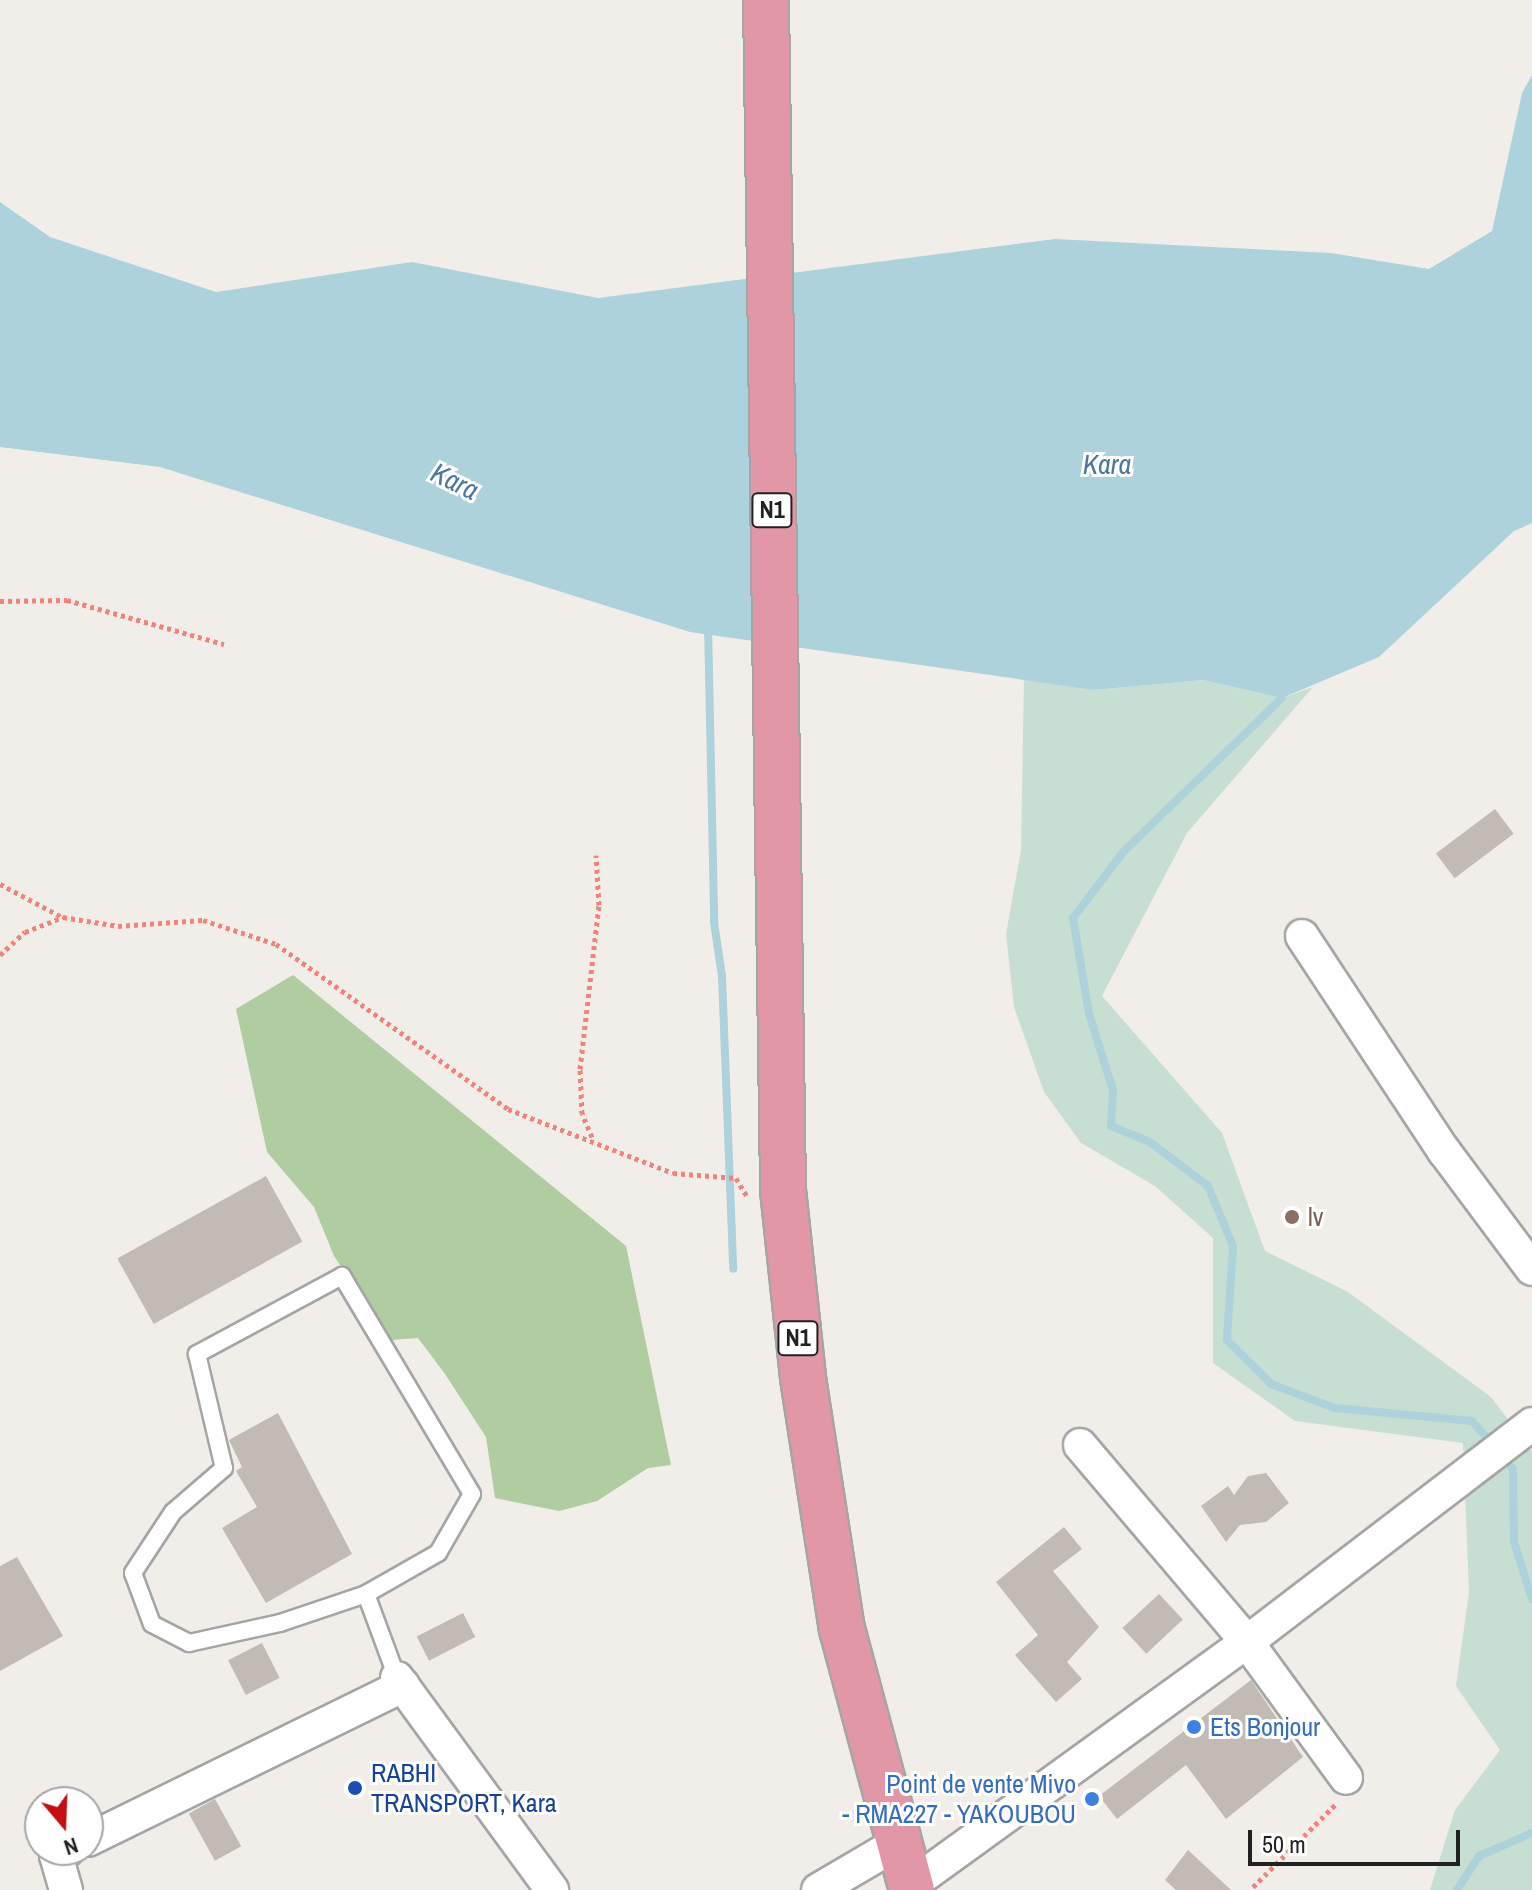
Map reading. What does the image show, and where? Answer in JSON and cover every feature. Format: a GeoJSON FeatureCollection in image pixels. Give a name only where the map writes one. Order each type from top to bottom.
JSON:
{"type":"FeatureCollection","features":[{"type":"Feature","properties":{"kind":"highway","name":"N1"},"geometry":{"type":"LineString","coordinates":[[766,0],[779,1096],[791,1277],[840,1615],[912,1888]]}},
{"type":"Feature","properties":{"kind":"street"},"geometry":{"type":"LineString","coordinates":[[1302,936],[1444,1151],[1532,1269]]}},
{"type":"Feature","properties":{"kind":"street"},"geometry":{"type":"LineString","coordinates":[[912,1888],[1247,1642],[1532,1424]]}},
{"type":"Feature","properties":{"kind":"street"},"geometry":{"type":"LineString","coordinates":[[1080,1445],[1247,1642],[1346,1778]]}},
{"type":"Feature","properties":{"kind":"street"},"geometry":{"type":"LineString","coordinates":[[104,1832],[400,1682],[552,1890]]}},
{"type":"Feature","properties":{"kind":"street"},"geometry":{"type":"LineString","coordinates":[[818,1890],[898,1843]]}},
{"type":"Feature","properties":{"kind":"street"},"geometry":{"type":"LineString","coordinates":[[59,1866],[66,1890]]}},
{"type":"Feature","properties":{"kind":"lane"},"geometry":{"type":"LineString","coordinates":[[342,1276],[472,1494],[438,1553],[366,1594],[280,1623],[189,1643],[152,1624],[133,1573],[173,1512],[224,1468],[197,1354],[342,1276]]}},
{"type":"Feature","properties":{"kind":"lane"},"geometry":{"type":"LineString","coordinates":[[366,1594],[400,1682]]}},
{"type":"Feature","properties":{"kind":"path"},"geometry":{"type":"LineString","coordinates":[[0,601],[67,600],[224,644]]}},
{"type":"Feature","properties":{"kind":"path"},"geometry":{"type":"LineString","coordinates":[[593,1138],[582,1114],[579,1082],[599,905],[596,855]]}},
{"type":"Feature","properties":{"kind":"path"},"geometry":{"type":"LineString","coordinates":[[0,884],[63,917],[118,926],[203,920],[276,944],[508,1109],[593,1138],[673,1173],[736,1178]]}},
{"type":"Feature","properties":{"kind":"path"},"geometry":{"type":"LineString","coordinates":[[0,955],[25,932],[63,917]]}},
{"type":"Feature","properties":{"kind":"path"},"geometry":{"type":"LineString","coordinates":[[1253,1887],[1332,1809],[1347,1791],[1346,1778]]}},
{"type":"Feature","properties":{"kind":"green space"},"geometry":{"type":"Polygon","coordinates":[[[1024,676],[1094,690],[1203,680],[1282,698],[1313,687],[1187,833],[1102,996],[1222,1133],[1265,1251],[1348,1292],[1491,1397],[1532,1451],[1532,1890],[1430,1890],[1455,1810],[1500,1750],[1456,1686],[1469,1592],[1463,1443],[1295,1421],[1213,1363],[1213,1238],[1155,1186],[1081,1143],[1044,1092],[1014,1007],[1006,934],[1021,850],[1024,676]]]}},
{"type":"Feature","properties":{"kind":"green space"},"geometry":{"type":"Polygon","coordinates":[[[293,975],[626,1246],[671,1465],[648,1468],[597,1501],[559,1511],[495,1498],[486,1437],[445,1374],[418,1338],[391,1340],[334,1256],[314,1207],[267,1152],[236,1009],[293,975]]]}},
{"type":"Feature","properties":{"kind":"water","name":"Kara"},"geometry":{"type":"Polygon","coordinates":[[[1532,75],[1532,523],[1514,531],[1379,657],[1282,698],[1203,680],[1094,690],[690,632],[160,467],[0,447],[0,202],[50,237],[216,292],[412,262],[598,298],[1055,239],[1331,253],[1429,269],[1492,231],[1522,93],[1532,75]]]}},
{"type":"Feature","properties":{"kind":"building"},"geometry":{"type":"Polygon","coordinates":[[[1495,809],[1514,834],[1455,878],[1436,854],[1495,809]]]}},
{"type":"Feature","properties":{"kind":"building"},"geometry":{"type":"Polygon","coordinates":[[[266,1176],[302,1242],[154,1324],[117,1258],[266,1176]]]}},
{"type":"Feature","properties":{"kind":"building"},"geometry":{"type":"Polygon","coordinates":[[[278,1413],[352,1554],[266,1603],[222,1528],[257,1507],[236,1471],[242,1467],[229,1440],[278,1413]]]}},
{"type":"Feature","properties":{"kind":"building"},"geometry":{"type":"Polygon","coordinates":[[[1266,1473],[1289,1503],[1266,1522],[1240,1525],[1226,1542],[1201,1506],[1228,1486],[1234,1495],[1248,1476],[1266,1473]]]}},
{"type":"Feature","properties":{"kind":"building"},"geometry":{"type":"Polygon","coordinates":[[[1064,1527],[1082,1549],[1053,1571],[1099,1627],[1067,1662],[1082,1679],[1056,1702],[1015,1655],[1038,1635],[996,1582],[1064,1527]]]}},
{"type":"Feature","properties":{"kind":"building"},"geometry":{"type":"Polygon","coordinates":[[[17,1557],[63,1636],[0,1671],[0,1566],[17,1557]]]}},
{"type":"Feature","properties":{"kind":"building"},"geometry":{"type":"Polygon","coordinates":[[[1159,1594],[1183,1620],[1146,1654],[1122,1628],[1159,1594]]]}},
{"type":"Feature","properties":{"kind":"building"},"geometry":{"type":"Polygon","coordinates":[[[463,1613],[475,1637],[429,1661],[417,1637],[463,1613]]]}},
{"type":"Feature","properties":{"kind":"building"},"geometry":{"type":"Polygon","coordinates":[[[262,1643],[280,1678],[246,1695],[228,1660],[262,1643]]]}},
{"type":"Feature","properties":{"kind":"building"},"geometry":{"type":"Polygon","coordinates":[[[1251,1680],[1303,1757],[1226,1819],[1186,1765],[1117,1819],[1099,1796],[1251,1680]]]}},
{"type":"Feature","properties":{"kind":"building"},"geometry":{"type":"Polygon","coordinates":[[[215,1799],[241,1846],[215,1861],[189,1814],[215,1799]]]}},
{"type":"Feature","properties":{"kind":"building"},"geometry":{"type":"Polygon","coordinates":[[[1188,1850],[1231,1890],[1176,1890],[1165,1880],[1188,1850]]]}},
{"type":"Feature","properties":{"kind":"waterway"},"geometry":{"type":"LineString","coordinates":[[708,624],[714,922],[722,976],[733,1269]]}},
{"type":"Feature","properties":{"kind":"waterway"},"geometry":{"type":"LineString","coordinates":[[1282,698],[1124,851],[1073,918],[1089,1014],[1113,1090],[1111,1126],[1150,1142],[1208,1186],[1233,1246],[1227,1340],[1271,1384],[1335,1408],[1472,1421],[1492,1444]]}},
{"type":"Feature","properties":{"kind":"waterway"},"geometry":{"type":"LineString","coordinates":[[1501,1455],[1513,1469],[1514,1542],[1532,1599]]}},
{"type":"Feature","properties":{"kind":"waterway"},"geometry":{"type":"LineString","coordinates":[[1457,1890],[1479,1856],[1532,1833]]}},
{"type":"Feature","properties":{"kind":"place","name":"lv"},"geometry":{"type":"Point","coordinates":[1292,1217]}},
{"type":"Feature","properties":{"kind":"place","name":"Ets Bonjour"},"geometry":{"type":"Point","coordinates":[1194,1727]}},
{"type":"Feature","properties":{"kind":"place","name":"RABHI TRANSPORT, Kara"},"geometry":{"type":"Point","coordinates":[355,1788]}},
{"type":"Feature","properties":{"kind":"place","name":"Point de vente Mivo - RMA227 - YAKOUBOU"},"geometry":{"type":"Point","coordinates":[1092,1799]}}]}
